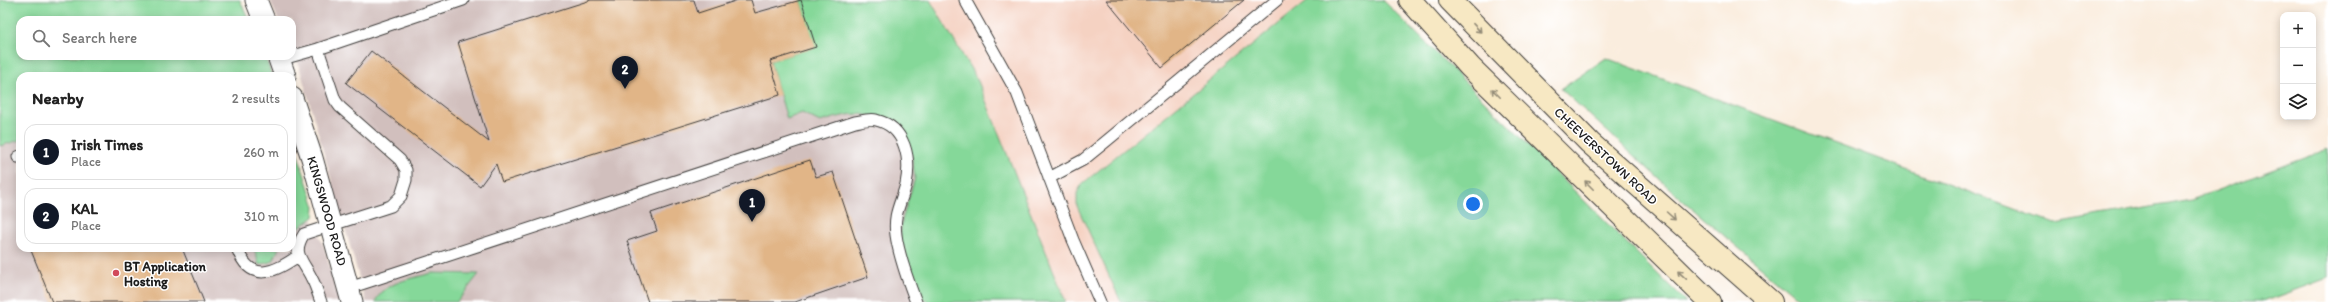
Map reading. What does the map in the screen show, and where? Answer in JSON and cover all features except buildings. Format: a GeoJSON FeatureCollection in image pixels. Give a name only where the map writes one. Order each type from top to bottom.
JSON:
{"type":"FeatureCollection","features":[{"type":"Feature","properties":{"kind":"main road"},"geometry":{"type":"LineString","coordinates":[[1410,0],[1470,67],[1710,302]]}},
{"type":"Feature","properties":{"kind":"main road","name":"CHEEVERSTOWN ROAD"},"geometry":{"type":"LineString","coordinates":[[1450,0],[1590,143],[1771,302]]}},
{"type":"Feature","properties":{"kind":"street"},"geometry":{"type":"LineString","coordinates":[[256,0],[262,16]]}},
{"type":"Feature","properties":{"kind":"street","name":"KINGSWOOD ROAD"},"geometry":{"type":"LineString","coordinates":[[296,111],[332,224],[351,295]]}},
{"type":"Feature","properties":{"kind":"lane"},"geometry":{"type":"LineString","coordinates":[[296,58],[318,49],[463,0]]}},
{"type":"Feature","properties":{"kind":"lane"},"geometry":{"type":"LineString","coordinates":[[965,0],[1017,93],[1049,178],[1100,302]]}},
{"type":"Feature","properties":{"kind":"lane"},"geometry":{"type":"LineString","coordinates":[[1049,178],[1083,160],[1277,0]]}},
{"type":"Feature","properties":{"kind":"lane"},"geometry":{"type":"LineString","coordinates":[[318,49],[331,92],[340,108],[390,149],[400,160],[406,170],[404,191],[391,206],[304,234],[298,244],[298,256],[312,279],[321,302]]}},
{"type":"Feature","properties":{"kind":"lane"},"geometry":{"type":"LineString","coordinates":[[281,64],[291,60]]}},
{"type":"Feature","properties":{"kind":"lane"},"geometry":{"type":"LineString","coordinates":[[351,295],[855,122],[876,120],[897,130],[905,146],[908,166],[905,186],[896,210],[896,234],[906,275],[916,302]]}},
{"type":"Feature","properties":{"kind":"lane"},"geometry":{"type":"LineString","coordinates":[[238,252],[240,256],[252,270],[266,273],[282,267],[298,256]]}},
{"type":"Feature","properties":{"kind":"shaded area"},"geometry":{"type":"Polygon","coordinates":[[[270,0],[801,0],[816,47],[787,119],[857,92],[930,157],[947,302],[457,302],[478,274],[379,295],[375,302],[366,302],[296,55],[296,16],[276,16],[270,0]]]}},
{"type":"Feature","properties":{"kind":"shaded area"},"geometry":{"type":"Polygon","coordinates":[[[930,0],[1308,0],[1081,184],[1077,206],[1121,302],[1066,302],[947,31],[930,0]]]}},
{"type":"Feature","properties":{"kind":"shaded area"},"geometry":{"type":"Polygon","coordinates":[[[16,141],[16,252],[255,252],[260,265],[273,261],[277,252],[296,252],[296,229],[312,219],[324,247],[340,302],[0,302],[0,146],[16,141]]]}},
{"type":"Feature","properties":{"kind":"green space"},"geometry":{"type":"Polygon","coordinates":[[[0,0],[240,0],[247,16],[16,16],[16,60],[266,60],[271,72],[16,72],[16,141],[0,146],[0,0]]]}},
{"type":"Feature","properties":{"kind":"green space"},"geometry":{"type":"Polygon","coordinates":[[[801,0],[930,0],[978,81],[1066,302],[929,302],[918,295],[900,241],[902,220],[915,178],[912,158],[901,130],[878,119],[862,114],[854,114],[820,122],[802,113],[787,119],[770,61],[815,47],[801,0]]]}},
{"type":"Feature","properties":{"kind":"green space"},"geometry":{"type":"Polygon","coordinates":[[[1308,0],[1383,0],[1686,302],[1121,302],[1077,206],[1077,193],[1082,184],[1308,0]]]}},
{"type":"Feature","properties":{"kind":"green space"},"geometry":{"type":"Polygon","coordinates":[[[1606,58],[2055,224],[2191,200],[2328,149],[2328,278],[2262,302],[1802,302],[1681,199],[1561,89],[1606,58]]]}},
{"type":"Feature","properties":{"kind":"green space"},"geometry":{"type":"Polygon","coordinates":[[[296,149],[315,207],[314,217],[296,229],[296,149]]]}},
{"type":"Feature","properties":{"kind":"green space"},"geometry":{"type":"Polygon","coordinates":[[[255,252],[277,252],[273,261],[259,265],[255,252]]]}},
{"type":"Feature","properties":{"kind":"green space"},"geometry":{"type":"Polygon","coordinates":[[[432,273],[479,274],[457,302],[375,302],[385,289],[392,285],[432,273]]]}},
{"type":"Feature","properties":{"kind":"place","name":"KAL"},"geometry":{"type":"Point","coordinates":[625,89]}},
{"type":"Feature","properties":{"kind":"place","name":"Irish Times"},"geometry":{"type":"Point","coordinates":[752,222]}},
{"type":"Feature","properties":{"kind":"place","name":"BT Application Hosting"},"geometry":{"type":"Point","coordinates":[116,273]}}]}
